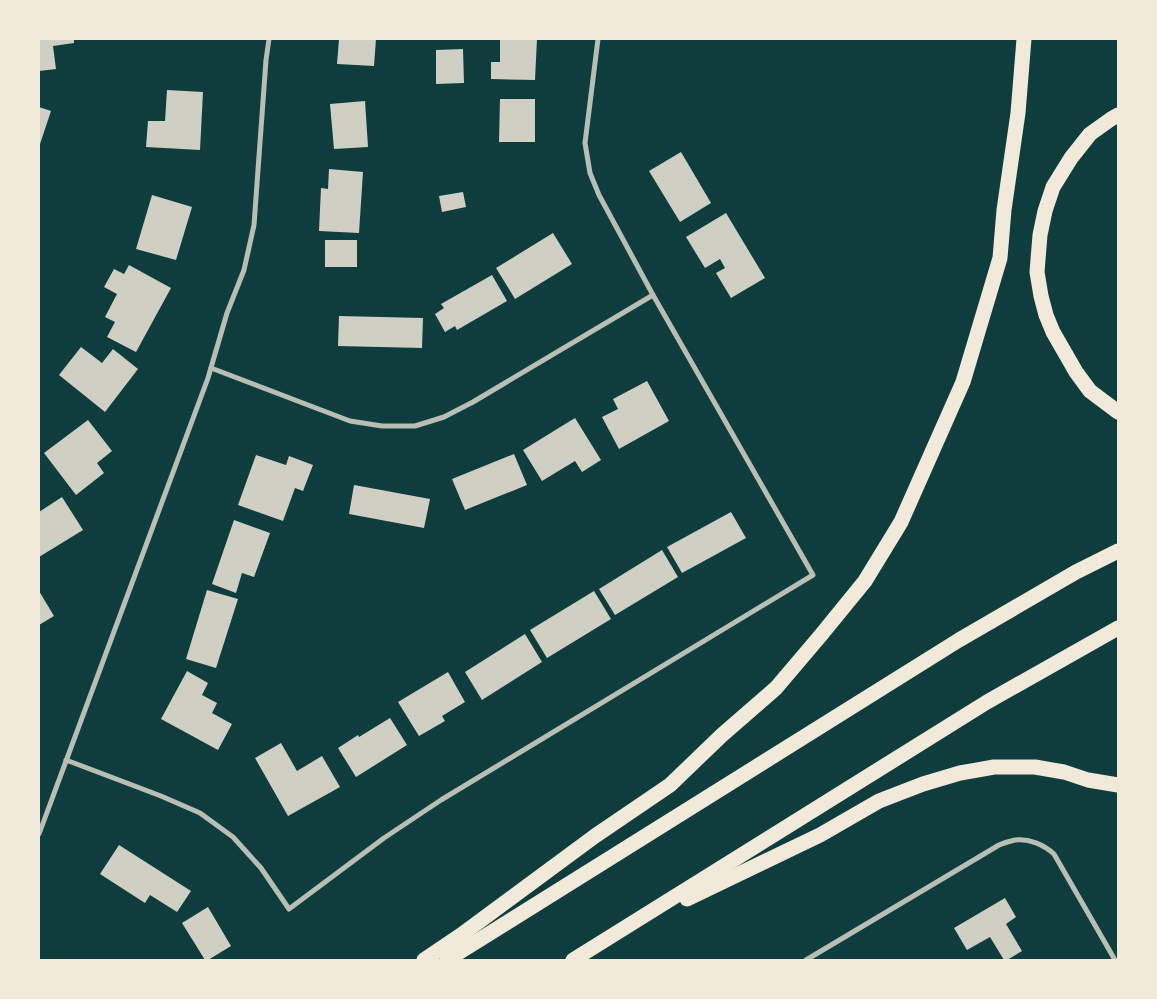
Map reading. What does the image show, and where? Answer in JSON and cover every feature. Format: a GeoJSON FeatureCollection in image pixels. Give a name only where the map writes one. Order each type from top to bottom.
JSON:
{"type":"FeatureCollection","features":[{"type":"Feature","properties":{"kind":"highway"},"geometry":{"type":"LineString","coordinates":[[424,960],[670,784],[776,688],[865,581],[901,522],[963,382],[1000,258],[1004,210],[1018,113],[1024,39]]}},
{"type":"Feature","properties":{"kind":"highway"},"geometry":{"type":"LineString","coordinates":[[1118,115],[1090,134],[1071,158],[1053,187],[1040,235],[1037,272],[1046,315],[1072,366],[1090,391],[1118,412]]}},
{"type":"Feature","properties":{"kind":"highway"},"geometry":{"type":"LineString","coordinates":[[447,960],[959,640],[1076,572],[1118,550]]}},
{"type":"Feature","properties":{"kind":"highway"},"geometry":{"type":"LineString","coordinates":[[573,960],[987,702],[1118,628]]}},
{"type":"Feature","properties":{"kind":"highway"},"geometry":{"type":"LineString","coordinates":[[618,932],[820,835],[879,801],[932,781],[960,773],[994,767],[1035,767],[1118,785]]}},
{"type":"Feature","properties":{"kind":"street"},"geometry":{"type":"LineString","coordinates":[[39,834],[211,368],[244,270],[254,225],[269,39]]}},
{"type":"Feature","properties":{"kind":"street"},"geometry":{"type":"LineString","coordinates":[[66,760],[200,813],[233,837],[261,868],[289,909],[384,838],[441,800],[813,575],[653,294],[599,195],[590,173],[585,143],[598,39]]}},
{"type":"Feature","properties":{"kind":"street"},"geometry":{"type":"LineString","coordinates":[[211,368],[350,421],[382,426],[415,426],[444,417],[473,402],[653,294]]}},
{"type":"Feature","properties":{"kind":"street"},"geometry":{"type":"LineString","coordinates":[[806,960],[999,845],[1016,840],[1031,841],[1046,847],[1054,854],[1115,960]]}},
{"type":"Feature","properties":{"kind":"building"},"geometry":{"type":"Polygon","coordinates":[[[39,39],[74,39],[74,43],[53,46],[56,69],[39,71],[39,39]]]}},
{"type":"Feature","properties":{"kind":"building"},"geometry":{"type":"Polygon","coordinates":[[[339,39],[376,39],[374,66],[337,64],[339,39]]]}},
{"type":"Feature","properties":{"kind":"building"},"geometry":{"type":"Polygon","coordinates":[[[500,39],[537,39],[535,80],[491,79],[491,62],[500,62],[500,39]]]}},
{"type":"Feature","properties":{"kind":"building"},"geometry":{"type":"Polygon","coordinates":[[[463,49],[464,83],[436,84],[436,50],[463,49]]]}},
{"type":"Feature","properties":{"kind":"building"},"geometry":{"type":"Polygon","coordinates":[[[167,90],[203,92],[200,150],[146,147],[148,121],[165,121],[167,90]]]}},
{"type":"Feature","properties":{"kind":"building"},"geometry":{"type":"Polygon","coordinates":[[[500,99],[535,99],[535,142],[499,142],[500,99]]]}},
{"type":"Feature","properties":{"kind":"building"},"geometry":{"type":"Polygon","coordinates":[[[365,101],[368,147],[334,149],[330,104],[365,101]]]}},
{"type":"Feature","properties":{"kind":"building"},"geometry":{"type":"Polygon","coordinates":[[[39,107],[51,111],[39,147],[39,107]]]}},
{"type":"Feature","properties":{"kind":"building"},"geometry":{"type":"Polygon","coordinates":[[[681,152],[711,203],[680,222],[649,171],[681,152]]]}},
{"type":"Feature","properties":{"kind":"building"},"geometry":{"type":"Polygon","coordinates":[[[329,169],[363,172],[359,233],[319,231],[321,188],[328,189],[329,169]]]}},
{"type":"Feature","properties":{"kind":"building"},"geometry":{"type":"Polygon","coordinates":[[[463,192],[466,207],[442,212],[439,196],[463,192]]]}},
{"type":"Feature","properties":{"kind":"building"},"geometry":{"type":"Polygon","coordinates":[[[152,195],[192,207],[176,260],[136,249],[152,195]]]}},
{"type":"Feature","properties":{"kind":"building"},"geometry":{"type":"Polygon","coordinates":[[[726,213],[765,278],[731,298],[716,273],[725,268],[720,259],[705,268],[686,237],[726,213]]]}},
{"type":"Feature","properties":{"kind":"building"},"geometry":{"type":"Polygon","coordinates":[[[553,233],[572,264],[515,299],[496,268],[553,233]]]}},
{"type":"Feature","properties":{"kind":"building"},"geometry":{"type":"Polygon","coordinates":[[[325,240],[357,240],[357,267],[325,267],[325,240]]]}},
{"type":"Feature","properties":{"kind":"building"},"geometry":{"type":"Polygon","coordinates":[[[129,265],[171,288],[136,352],[107,337],[115,322],[105,317],[117,294],[104,287],[114,269],[124,274],[129,265]]]}},
{"type":"Feature","properties":{"kind":"building"},"geometry":{"type":"Polygon","coordinates":[[[492,275],[507,301],[457,330],[455,326],[445,332],[435,314],[444,308],[441,304],[492,275]]]}},
{"type":"Feature","properties":{"kind":"building"},"geometry":{"type":"Polygon","coordinates":[[[339,316],[423,318],[422,348],[338,346],[339,316]]]}},
{"type":"Feature","properties":{"kind":"building"},"geometry":{"type":"Polygon","coordinates":[[[81,347],[102,363],[113,349],[138,369],[105,412],[59,375],[81,347]]]}},
{"type":"Feature","properties":{"kind":"building"},"geometry":{"type":"Polygon","coordinates":[[[647,381],[669,421],[619,449],[602,417],[618,409],[613,399],[647,381]]]}},
{"type":"Feature","properties":{"kind":"building"},"geometry":{"type":"Polygon","coordinates":[[[575,418],[601,460],[582,472],[575,461],[542,481],[523,450],[575,418]]]}},
{"type":"Feature","properties":{"kind":"building"},"geometry":{"type":"Polygon","coordinates":[[[88,420],[112,451],[97,463],[104,473],[76,495],[44,453],[88,420]]]}},
{"type":"Feature","properties":{"kind":"building"},"geometry":{"type":"Polygon","coordinates":[[[514,454],[527,485],[465,510],[452,479],[514,454]]]}},
{"type":"Feature","properties":{"kind":"building"},"geometry":{"type":"Polygon","coordinates":[[[256,455],[286,465],[289,456],[313,465],[303,491],[295,488],[283,521],[238,505],[256,455]]]}},
{"type":"Feature","properties":{"kind":"building"},"geometry":{"type":"Polygon","coordinates":[[[354,485],[430,499],[424,528],[349,514],[354,485]]]}},
{"type":"Feature","properties":{"kind":"building"},"geometry":{"type":"Polygon","coordinates":[[[62,497],[83,530],[39,557],[39,512],[62,497]]]}},
{"type":"Feature","properties":{"kind":"building"},"geometry":{"type":"Polygon","coordinates":[[[731,512],[746,538],[682,573],[667,547],[731,512]]]}},
{"type":"Feature","properties":{"kind":"building"},"geometry":{"type":"Polygon","coordinates":[[[234,520],[270,533],[254,577],[242,573],[236,593],[212,584],[234,520]]]}},
{"type":"Feature","properties":{"kind":"building"},"geometry":{"type":"Polygon","coordinates":[[[662,550],[678,577],[615,615],[599,589],[662,550]]]}},
{"type":"Feature","properties":{"kind":"building"},"geometry":{"type":"Polygon","coordinates":[[[207,590],[238,599],[216,668],[186,659],[207,590]]]}},
{"type":"Feature","properties":{"kind":"building"},"geometry":{"type":"Polygon","coordinates":[[[39,591],[54,616],[39,625],[39,591]]]}},
{"type":"Feature","properties":{"kind":"building"},"geometry":{"type":"Polygon","coordinates":[[[594,591],[611,619],[547,658],[530,630],[594,591]]]}},
{"type":"Feature","properties":{"kind":"building"},"geometry":{"type":"Polygon","coordinates":[[[525,634],[542,662],[482,700],[465,672],[525,634]]]}},
{"type":"Feature","properties":{"kind":"building"},"geometry":{"type":"Polygon","coordinates":[[[187,671],[208,683],[202,695],[217,703],[212,713],[232,724],[218,750],[161,719],[187,671]]]}},
{"type":"Feature","properties":{"kind":"building"},"geometry":{"type":"Polygon","coordinates":[[[448,672],[465,702],[442,716],[445,721],[419,736],[398,702],[448,672]]]}},
{"type":"Feature","properties":{"kind":"building"},"geometry":{"type":"Polygon","coordinates":[[[390,718],[407,745],[356,777],[338,748],[390,718]]]}},
{"type":"Feature","properties":{"kind":"building"},"geometry":{"type":"Polygon","coordinates":[[[281,743],[297,771],[322,756],[340,787],[288,816],[255,758],[281,743]]]}},
{"type":"Feature","properties":{"kind":"building"},"geometry":{"type":"Polygon","coordinates":[[[119,845],[191,891],[177,912],[150,895],[145,903],[100,874],[119,845]]]}},
{"type":"Feature","properties":{"kind":"building"},"geometry":{"type":"Polygon","coordinates":[[[1005,898],[1016,917],[1006,924],[1022,951],[1004,960],[990,937],[967,950],[954,928],[1005,898]]]}},
{"type":"Feature","properties":{"kind":"building"},"geometry":{"type":"Polygon","coordinates":[[[208,907],[231,946],[205,960],[182,923],[208,907]]]}}]}
